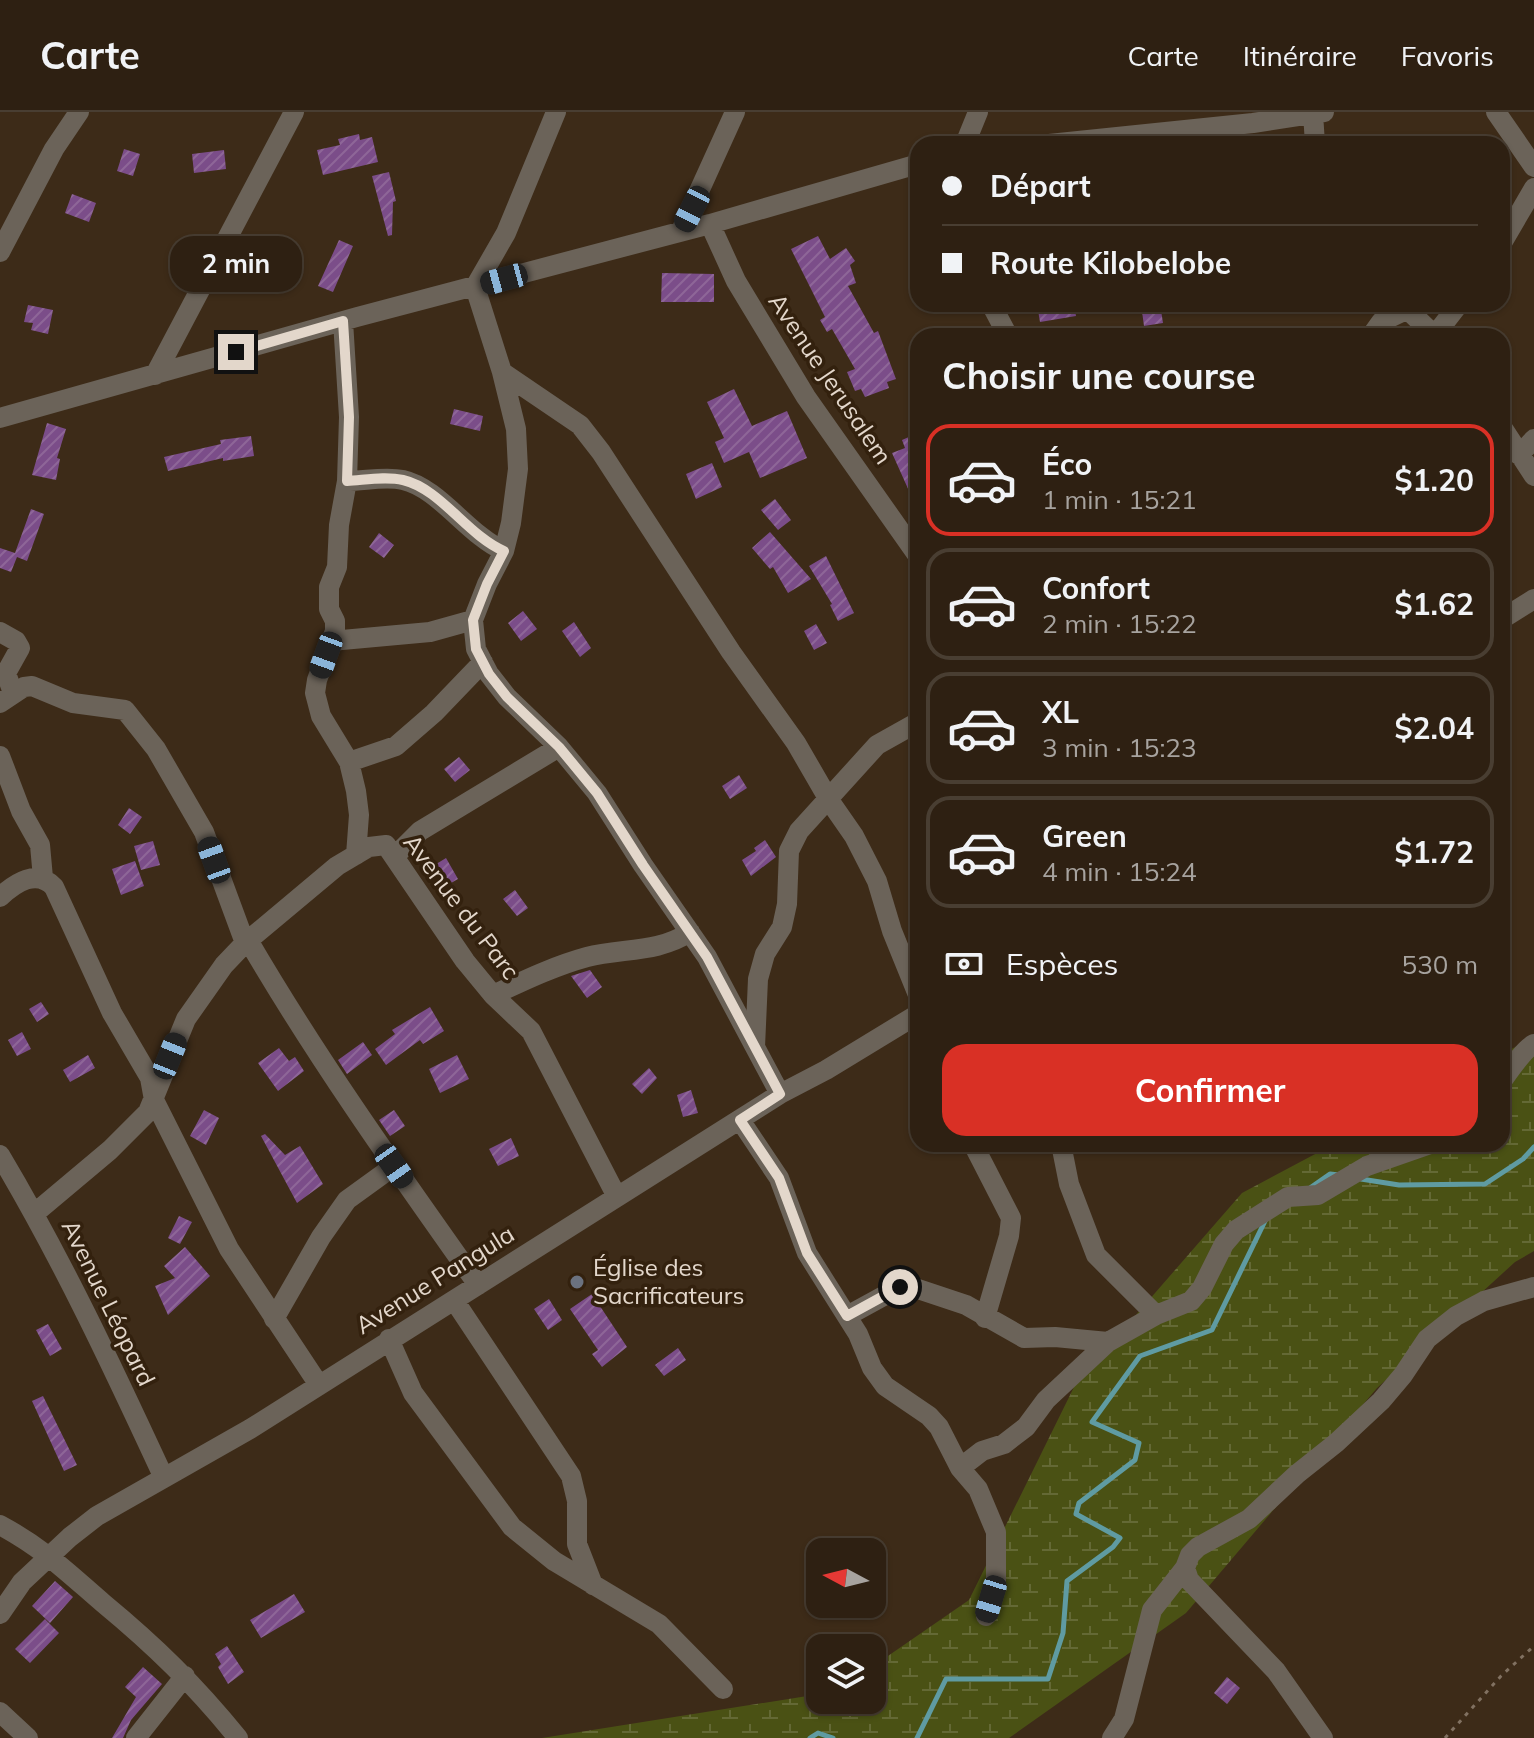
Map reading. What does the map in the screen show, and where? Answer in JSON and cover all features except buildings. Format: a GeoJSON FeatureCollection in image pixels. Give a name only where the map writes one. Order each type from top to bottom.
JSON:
{"type":"FeatureCollection","features":[{"type":"Feature","properties":{"kind":"street"},"geometry":{"type":"LineString","coordinates":[[0,252],[54,149],[79,112]]}},
{"type":"Feature","properties":{"kind":"street"},"geometry":{"type":"LineString","coordinates":[[155,375],[294,112]]}},
{"type":"Feature","properties":{"kind":"street"},"geometry":{"type":"LineString","coordinates":[[556,112],[506,233],[475,287],[516,429],[518,469],[504,551],[473,620],[476,649],[507,697],[559,747],[597,793],[707,957],[780,1094]]}},
{"type":"Feature","properties":{"kind":"street"},"geometry":{"type":"LineString","coordinates":[[681,231],[735,112]]}},
{"type":"Feature","properties":{"kind":"street"},"geometry":{"type":"LineString","coordinates":[[968,136],[978,112]]}},
{"type":"Feature","properties":{"kind":"street"},"geometry":{"type":"LineString","coordinates":[[1496,112],[1534,167]]}},
{"type":"Feature","properties":{"kind":"street"},"geometry":{"type":"LineString","coordinates":[[1127,136],[1319,113],[1316,136]]}},
{"type":"Feature","properties":{"kind":"street"},"geometry":{"type":"LineString","coordinates":[[0,438],[5,417],[910,166]]}},
{"type":"Feature","properties":{"kind":"street"},"geometry":{"type":"LineString","coordinates":[[1510,229],[1534,188]]}},
{"type":"Feature","properties":{"kind":"street","name":"Avenue Jerusalem"},"geometry":{"type":"LineString","coordinates":[[710,224],[736,281],[806,397],[910,545]]}},
{"type":"Feature","properties":{"kind":"street"},"geometry":{"type":"LineString","coordinates":[[1377,328],[1396,312]]}},
{"type":"Feature","properties":{"kind":"street"},"geometry":{"type":"LineString","coordinates":[[1409,312],[1426,328]]}},
{"type":"Feature","properties":{"kind":"street"},"geometry":{"type":"LineString","coordinates":[[343,321],[349,417],[347,481],[339,525],[337,567],[329,587],[329,609],[335,621],[317,680],[317,705],[349,762],[359,805],[356,855]]}},
{"type":"Feature","properties":{"kind":"street"},"geometry":{"type":"LineString","coordinates":[[502,372],[580,425],[601,452],[731,652],[796,743],[854,836],[877,881],[910,975]]}},
{"type":"Feature","properties":{"kind":"street"},"geometry":{"type":"LineString","coordinates":[[1519,455],[1534,439]]}},
{"type":"Feature","properties":{"kind":"street"},"geometry":{"type":"LineString","coordinates":[[1510,440],[1534,476]]}},
{"type":"Feature","properties":{"kind":"street"},"geometry":{"type":"LineString","coordinates":[[347,481],[405,480],[446,507],[476,536],[504,551]]}},
{"type":"Feature","properties":{"kind":"street"},"geometry":{"type":"LineString","coordinates":[[1510,614],[1534,599]]}},
{"type":"Feature","properties":{"kind":"street"},"geometry":{"type":"LineString","coordinates":[[331,641],[430,632],[473,620]]}},
{"type":"Feature","properties":{"kind":"street"},"geometry":{"type":"LineString","coordinates":[[0,632],[16,641],[20,648],[6,673],[7,698],[32,686],[73,703],[125,710],[156,749],[204,832],[246,941],[341,1091],[478,1285]]}},
{"type":"Feature","properties":{"kind":"street"},"geometry":{"type":"LineString","coordinates":[[349,762],[396,746],[434,713],[483,662]]}},
{"type":"Feature","properties":{"kind":"street"},"geometry":{"type":"LineString","coordinates":[[755,1047],[758,979],[765,954],[782,927],[787,904],[789,851],[799,831],[877,745],[910,726]]}},
{"type":"Feature","properties":{"kind":"street"},"geometry":{"type":"LineString","coordinates":[[394,857],[420,831],[559,747]]}},
{"type":"Feature","properties":{"kind":"street"},"geometry":{"type":"LineString","coordinates":[[0,756],[21,811],[40,845],[43,878]]}},
{"type":"Feature","properties":{"kind":"street","name":"Avenue du Parc"},"geometry":{"type":"LineString","coordinates":[[35,1213],[126,1136],[148,1112],[186,1019],[224,965],[246,941],[337,866],[369,847],[386,845],[465,961],[493,995],[531,1031],[617,1197]]}},
{"type":"Feature","properties":{"kind":"street"},"geometry":{"type":"LineString","coordinates":[[0,897],[29,878],[43,878],[54,887],[112,1013],[150,1078],[154,1100],[229,1249],[319,1385]]}},
{"type":"Feature","properties":{"kind":"street"},"geometry":{"type":"LineString","coordinates":[[493,995],[581,959],[612,951],[660,947],[690,932]]}},
{"type":"Feature","properties":{"kind":"street","name":"Avenue Pangula"},"geometry":{"type":"LineString","coordinates":[[0,1614],[22,1582],[85,1525],[250,1429],[780,1094],[910,1019]]}},
{"type":"Feature","properties":{"kind":"street"},"geometry":{"type":"LineString","coordinates":[[1510,1072],[1525,1048],[1534,1044]]}},
{"type":"Feature","properties":{"kind":"street"},"geometry":{"type":"LineString","coordinates":[[740,1120],[779,1178],[807,1253],[847,1316],[872,1368],[885,1386],[929,1416],[939,1427],[960,1468],[978,1489],[996,1532],[996,1583],[986,1616]]}},
{"type":"Feature","properties":{"kind":"street"},"geometry":{"type":"LineString","coordinates":[[977,1152],[1011,1218],[1006,1248],[985,1318]]}},
{"type":"Feature","properties":{"kind":"street"},"geometry":{"type":"LineString","coordinates":[[1063,1152],[1069,1184],[1096,1255],[1156,1315]]}},
{"type":"Feature","properties":{"kind":"street"},"geometry":{"type":"LineString","coordinates":[[960,1468],[982,1451],[1004,1444],[1026,1427],[1046,1400],[1108,1342],[1156,1315],[1191,1301],[1202,1288],[1224,1244],[1236,1230],[1288,1197],[1318,1195],[1367,1166],[1403,1152]]}},
{"type":"Feature","properties":{"kind":"street","name":"Avenue Léopard"},"geometry":{"type":"LineString","coordinates":[[0,1155],[35,1213],[100,1340],[164,1478]]}},
{"type":"Feature","properties":{"kind":"street"},"geometry":{"type":"LineString","coordinates":[[274,1319],[321,1237],[347,1200],[394,1166]]}},
{"type":"Feature","properties":{"kind":"street"},"geometry":{"type":"LineString","coordinates":[[847,1316],[900,1287],[930,1291],[966,1305],[1024,1338],[1108,1342]]}},
{"type":"Feature","properties":{"kind":"street"},"geometry":{"type":"LineString","coordinates":[[1112,1738],[1124,1719],[1152,1610],[1185,1568],[1190,1555],[1198,1547],[1249,1519],[1336,1443],[1381,1401],[1427,1339],[1456,1316],[1484,1301],[1534,1287]]}},
{"type":"Feature","properties":{"kind":"street"},"geometry":{"type":"LineString","coordinates":[[454,1300],[571,1476],[577,1501],[577,1544],[593,1585]]}},
{"type":"Feature","properties":{"kind":"street"},"geometry":{"type":"LineString","coordinates":[[389,1339],[413,1393],[512,1527],[554,1561],[659,1624],[723,1689]]}},
{"type":"Feature","properties":{"kind":"street"},"geometry":{"type":"LineString","coordinates":[[0,1525],[50,1555],[185,1676],[238,1738]]}},
{"type":"Feature","properties":{"kind":"street"},"geometry":{"type":"LineString","coordinates":[[1185,1568],[1189,1580],[1276,1671],[1323,1738]]}},
{"type":"Feature","properties":{"kind":"street"},"geometry":{"type":"LineString","coordinates":[[136,1738],[185,1676]]}},
{"type":"Feature","properties":{"kind":"street"},"geometry":{"type":"LineString","coordinates":[[0,1712],[28,1738]]}},
{"type":"Feature","properties":{"kind":"path"},"geometry":{"type":"LineString","coordinates":[[1445,1738],[1501,1676],[1534,1646]]}},
{"type":"Feature","properties":{"kind":"green space"},"geometry":{"type":"Polygon","coordinates":[[[1534,1037],[1534,1251],[1515,1262],[1377,1388],[1186,1613],[1009,1738],[542,1738],[806,1696],[806,1714],[886,1714],[886,1657],[969,1600],[1075,1385],[1242,1193],[1319,1152],[1510,1152],[1510,1050],[1534,1037]]]}},
{"type":"Feature","properties":{"kind":"waterway"},"geometry":{"type":"LineString","coordinates":[[1361,1179],[1399,1185],[1485,1184],[1523,1159],[1534,1147]]}},
{"type":"Feature","properties":{"kind":"waterway"},"geometry":{"type":"LineString","coordinates":[[1310,1188],[1330,1174],[1339,1175]]}},
{"type":"Feature","properties":{"kind":"waterway"},"geometry":{"type":"LineString","coordinates":[[917,1738],[946,1679],[1048,1679],[1063,1633],[1067,1581],[1113,1547],[1120,1538],[1076,1514],[1079,1503],[1135,1460],[1139,1443],[1092,1422],[1140,1356],[1212,1330],[1266,1219]]}},
{"type":"Feature","properties":{"kind":"waterway"},"geometry":{"type":"LineString","coordinates":[[810,1738],[818,1733],[833,1738]]}},
{"type":"Feature","properties":{"kind":"place","name":"Église des Sacrificateurs"},"geometry":{"type":"Point","coordinates":[577,1282]}},
{"type":"Feature","properties":{"kind":"route"},"geometry":{"type":"LineString","coordinates":[[236,352],[343,321],[349,417],[347,481],[405,480],[446,507],[476,536],[504,551],[473,620],[476,649],[489,674],[507,697],[559,747],[597,793],[707,957],[780,1094],[740,1120],[779,1178],[807,1253],[847,1316],[900,1287]]}}]}
